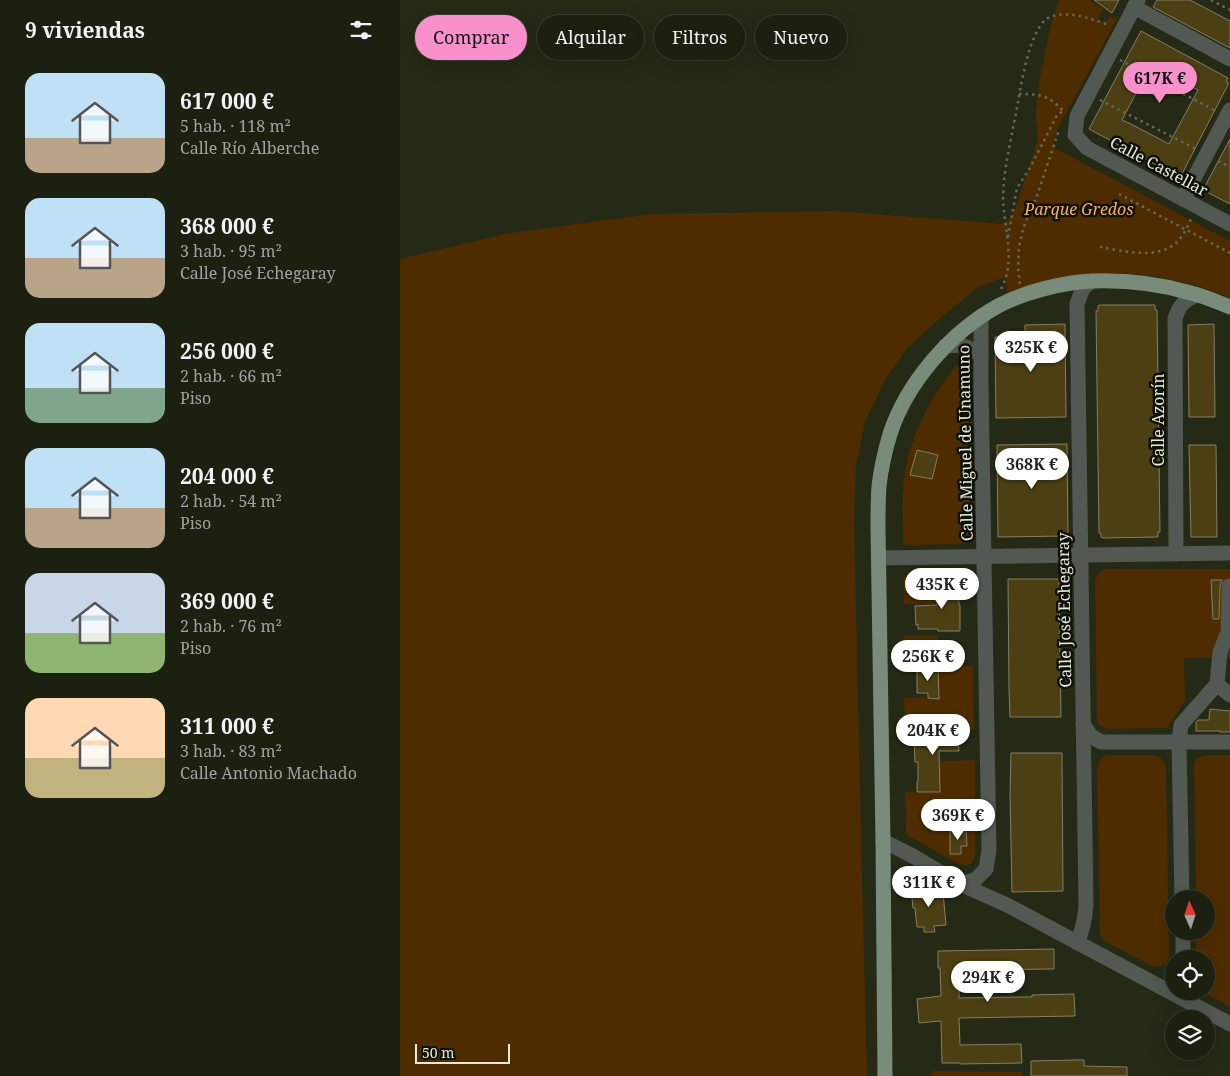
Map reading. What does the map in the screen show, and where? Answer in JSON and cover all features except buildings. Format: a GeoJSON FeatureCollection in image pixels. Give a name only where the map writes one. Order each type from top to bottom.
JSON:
{"type":"FeatureCollection","features":[{"type":"Feature","properties":{"kind":"main road"},"geometry":{"type":"LineString","coordinates":[[885,1076],[878,528],[879,486],[883,460],[900,409],[915,384],[945,346],[981,316],[1000,305],[1030,292],[1082,282],[1124,282],[1174,289],[1230,307]]}},
{"type":"Feature","properties":{"kind":"street"},"geometry":{"type":"LineString","coordinates":[[1070,113],[1089,94],[1136,4],[1230,59]]}},
{"type":"Feature","properties":{"kind":"street","name":"Calle Castellar"},"geometry":{"type":"LineString","coordinates":[[1070,113],[1075,135],[1088,148],[1230,224]]}},
{"type":"Feature","properties":{"kind":"street"},"geometry":{"type":"LineString","coordinates":[[1183,199],[1228,114]]}},
{"type":"Feature","properties":{"kind":"street","name":"Calle José Echegaray"},"geometry":{"type":"LineString","coordinates":[[1077,943],[1085,920],[1086,905],[1078,304],[1083,288],[1092,281]]}},
{"type":"Feature","properties":{"kind":"street","name":"Calle Azorín"},"geometry":{"type":"LineString","coordinates":[[1176,554],[1175,319],[1178,309],[1186,300],[1196,295]]}},
{"type":"Feature","properties":{"kind":"street","name":"Calle Miguel de Unamuno"},"geometry":{"type":"LineString","coordinates":[[960,884],[975,880],[986,869],[989,850],[981,316]]}},
{"type":"Feature","properties":{"kind":"street"},"geometry":{"type":"LineString","coordinates":[[945,346],[961,344],[972,348],[981,356]]}},
{"type":"Feature","properties":{"kind":"street"},"geometry":{"type":"LineString","coordinates":[[879,558],[1230,553]]}},
{"type":"Feature","properties":{"kind":"street"},"geometry":{"type":"LineString","coordinates":[[1217,684],[1220,652],[1228,632],[1230,586]]}},
{"type":"Feature","properties":{"kind":"street"},"geometry":{"type":"LineString","coordinates":[[1182,890],[1179,742],[1181,725],[1228,672],[1230,674]]}},
{"type":"Feature","properties":{"kind":"street"},"geometry":{"type":"LineString","coordinates":[[1217,684],[1230,695]]}},
{"type":"Feature","properties":{"kind":"street"},"geometry":{"type":"LineString","coordinates":[[1083,724],[1091,736],[1101,742],[1230,742]]}},
{"type":"Feature","properties":{"kind":"street"},"geometry":{"type":"LineString","coordinates":[[883,841],[960,884],[1007,905],[1230,1024]]}},
{"type":"Feature","properties":{"kind":"street"},"geometry":{"type":"LineString","coordinates":[[1155,983],[1165,983]]}},
{"type":"Feature","properties":{"kind":"path"},"geometry":{"type":"LineString","coordinates":[[1211,0],[1230,10]]}},
{"type":"Feature","properties":{"kind":"path"},"geometry":{"type":"LineString","coordinates":[[1000,305],[997,300],[1008,272],[1009,257],[1003,196],[1009,142],[1024,69],[1032,43],[1045,20],[1065,14],[1093,20],[1123,30]]}},
{"type":"Feature","properties":{"kind":"path"},"geometry":{"type":"LineString","coordinates":[[1110,54],[1228,114]]}},
{"type":"Feature","properties":{"kind":"path"},"geometry":{"type":"LineString","coordinates":[[1019,94],[1030,94],[1051,100],[1070,113]]}},
{"type":"Feature","properties":{"kind":"path"},"geometry":{"type":"LineString","coordinates":[[1089,94],[1230,167]]}},
{"type":"Feature","properties":{"kind":"path"},"geometry":{"type":"LineString","coordinates":[[1007,239],[1017,188],[1030,168],[1057,116],[1070,113]]}},
{"type":"Feature","properties":{"kind":"path"},"geometry":{"type":"LineString","coordinates":[[1020,288],[1018,268],[1024,226],[1040,187],[1058,133],[1070,113]]}},
{"type":"Feature","properties":{"kind":"path"},"geometry":{"type":"LineString","coordinates":[[1119,194],[1230,253]]}},
{"type":"Feature","properties":{"kind":"path"},"geometry":{"type":"LineString","coordinates":[[1100,246],[1152,253],[1170,248],[1180,239],[1198,207]]}},
{"type":"Feature","properties":{"kind":"green space","name":"Parque Gredos"},"geometry":{"type":"Polygon","coordinates":[[[1059,0],[1090,0],[1104,10],[1099,15],[1100,21],[1107,21],[1110,16],[1117,19],[1057,130],[1053,147],[1230,241],[1230,298],[1172,279],[1111,273],[1065,278],[1008,296],[1005,277],[980,286],[907,348],[885,380],[865,422],[856,466],[854,519],[867,1076],[400,1076],[400,259],[505,234],[651,214],[834,211],[1003,224],[1013,215],[1038,139],[1036,114],[1039,83],[1050,28],[1059,0]]]}},
{"type":"Feature","properties":{"kind":"green space"},"geometry":{"type":"Polygon","coordinates":[[[956,365],[969,371],[971,537],[968,541],[959,544],[903,545],[903,488],[910,449],[927,409],[956,365]]]}},
{"type":"Feature","properties":{"kind":"green space"},"geometry":{"type":"Polygon","coordinates":[[[1104,569],[1230,569],[1230,658],[1184,658],[1185,700],[1167,728],[1108,729],[1097,723],[1095,580],[1104,569]]]}},
{"type":"Feature","properties":{"kind":"green space"},"geometry":{"type":"Polygon","coordinates":[[[912,571],[936,571],[936,604],[904,604],[903,579],[912,571]]]}},
{"type":"Feature","properties":{"kind":"green space"},"geometry":{"type":"Polygon","coordinates":[[[938,635],[938,666],[904,667],[904,636],[938,635]]]}},
{"type":"Feature","properties":{"kind":"green space"},"geometry":{"type":"Polygon","coordinates":[[[938,666],[973,666],[974,729],[905,729],[904,698],[938,697],[938,666]]]}},
{"type":"Feature","properties":{"kind":"green space"},"geometry":{"type":"Polygon","coordinates":[[[1107,755],[1154,755],[1160,757],[1166,765],[1168,890],[1165,890],[1165,940],[1169,940],[1169,950],[1165,950],[1164,965],[1155,967],[1106,942],[1100,934],[1097,770],[1102,757],[1107,755]]]}},
{"type":"Feature","properties":{"kind":"green space"},"geometry":{"type":"Polygon","coordinates":[[[1206,755],[1230,755],[1230,1007],[1215,999],[1215,950],[1196,950],[1196,940],[1215,940],[1215,890],[1196,890],[1194,763],[1199,757],[1206,755]]]}},
{"type":"Feature","properties":{"kind":"green space"},"geometry":{"type":"Polygon","coordinates":[[[975,760],[975,857],[971,864],[965,865],[959,864],[908,836],[906,831],[905,792],[940,791],[940,761],[975,760]]]}},
{"type":"Feature","properties":{"kind":"green space"},"geometry":{"type":"Polygon","coordinates":[[[932,1071],[1022,1072],[1022,1076],[932,1076],[932,1071]]]}}]}
